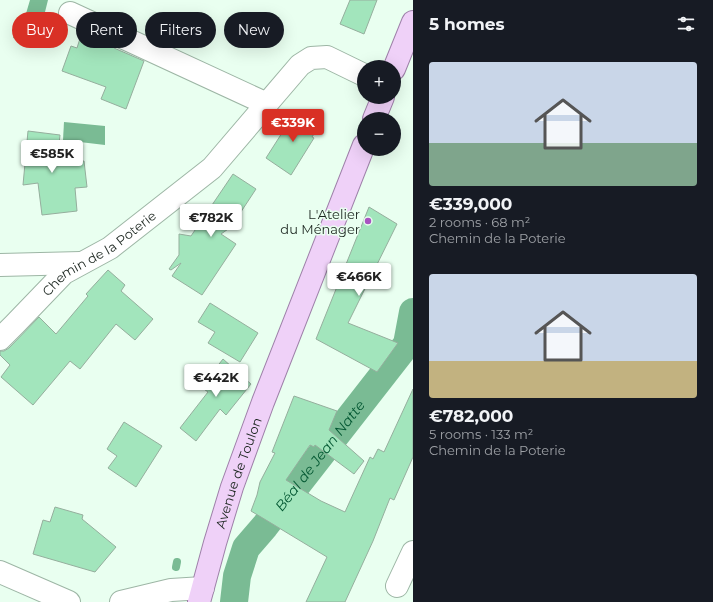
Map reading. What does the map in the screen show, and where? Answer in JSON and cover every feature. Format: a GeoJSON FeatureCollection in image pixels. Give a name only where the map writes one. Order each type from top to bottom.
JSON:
{"type":"FeatureCollection","features":[{"type":"Feature","properties":{"kind":"main road"},"geometry":{"type":"LineString","coordinates":[[398,60],[413,24]]}},
{"type":"Feature","properties":{"kind":"main road","name":"Avenue de Toulon"},"geometry":{"type":"LineString","coordinates":[[201,595],[221,522],[237,472],[360,156]]}},
{"type":"Feature","properties":{"kind":"street"},"geometry":{"type":"LineString","coordinates":[[70,13],[267,104]]}},
{"type":"Feature","properties":{"kind":"street","name":"Chemin de la Poterie"},"geometry":{"type":"LineString","coordinates":[[0,339],[64,273],[110,248],[212,168],[300,65],[311,58],[327,57],[357,72]]}},
{"type":"Feature","properties":{"kind":"street"},"geometry":{"type":"LineString","coordinates":[[0,265],[83,263]]}},
{"type":"Feature","properties":{"kind":"street"},"geometry":{"type":"LineString","coordinates":[[397,586],[413,552]]}},
{"type":"Feature","properties":{"kind":"street"},"geometry":{"type":"LineString","coordinates":[[0,572],[69,602]]}},
{"type":"Feature","properties":{"kind":"street"},"geometry":{"type":"LineString","coordinates":[[121,602],[171,590],[201,595]]}},
{"type":"Feature","properties":{"kind":"shaded area"},"geometry":{"type":"Polygon","coordinates":[[[30,0],[48,0],[45,12],[26,12],[30,0]]]}},
{"type":"Feature","properties":{"kind":"shaded area"},"geometry":{"type":"Polygon","coordinates":[[[64,122],[105,126],[105,145],[63,140],[64,122]]]}},
{"type":"Feature","properties":{"kind":"building"},"geometry":{"type":"Polygon","coordinates":[[[350,0],[377,0],[364,34],[340,24],[350,0]]]}},
{"type":"Feature","properties":{"kind":"building"},"geometry":{"type":"Polygon","coordinates":[[[71,46],[76,48],[114,48],[144,61],[126,109],[101,99],[106,87],[62,71],[71,46]]]}},
{"type":"Feature","properties":{"kind":"building"},"geometry":{"type":"Polygon","coordinates":[[[300,112],[320,124],[312,137],[314,138],[291,175],[266,158],[289,122],[292,124],[300,112]]]}},
{"type":"Feature","properties":{"kind":"building"},"geometry":{"type":"Polygon","coordinates":[[[28,131],[60,135],[57,163],[84,161],[87,187],[75,188],[77,211],[42,215],[38,183],[23,185],[28,131]]]}},
{"type":"Feature","properties":{"kind":"building"},"geometry":{"type":"Polygon","coordinates":[[[233,174],[256,189],[231,227],[221,234],[236,244],[202,295],[172,276],[181,263],[171,270],[169,269],[179,255],[179,234],[191,236],[233,174]]]}},
{"type":"Feature","properties":{"kind":"building"},"geometry":{"type":"Polygon","coordinates":[[[369,207],[397,224],[348,323],[398,343],[377,372],[316,339],[369,207]]]}},
{"type":"Feature","properties":{"kind":"building"},"geometry":{"type":"Polygon","coordinates":[[[108,270],[125,285],[121,291],[153,319],[135,340],[116,324],[80,369],[70,361],[33,405],[1,377],[10,365],[0,355],[0,351],[4,351],[9,348],[39,317],[56,334],[88,296],[86,294],[108,270]]]}},
{"type":"Feature","properties":{"kind":"building"},"geometry":{"type":"Polygon","coordinates":[[[210,303],[258,333],[240,362],[208,343],[215,332],[198,322],[210,303]]]}},
{"type":"Feature","properties":{"kind":"building"},"geometry":{"type":"Polygon","coordinates":[[[223,359],[251,384],[226,415],[220,409],[196,441],[180,428],[208,392],[201,387],[223,359]]]}},
{"type":"Feature","properties":{"kind":"building"},"geometry":{"type":"Polygon","coordinates":[[[413,389],[413,457],[394,500],[390,498],[373,541],[345,602],[306,602],[327,557],[251,511],[260,482],[275,453],[272,452],[294,396],[337,411],[329,430],[364,461],[354,474],[315,445],[314,447],[310,445],[286,480],[321,501],[345,512],[370,457],[373,459],[378,449],[384,452],[413,389]]]}},
{"type":"Feature","properties":{"kind":"building"},"geometry":{"type":"Polygon","coordinates":[[[124,422],[162,446],[136,487],[108,468],[117,456],[107,449],[124,422]]]}},
{"type":"Feature","properties":{"kind":"building"},"geometry":{"type":"Polygon","coordinates":[[[55,507],[83,515],[82,519],[116,547],[95,572],[33,554],[43,520],[50,522],[55,507]]]}},
{"type":"Feature","properties":{"kind":"waterway","name":"Béal de Jean Natte"},"geometry":{"type":"LineString","coordinates":[[234,602],[237,576],[246,548],[265,526],[407,344],[413,312]]}},
{"type":"Feature","properties":{"kind":"waterway"},"geometry":{"type":"LineString","coordinates":[[176,567],[177,562]]}},
{"type":"Feature","properties":{"kind":"place","name":"L'Atelier du Ménager"},"geometry":{"type":"Point","coordinates":[368,221]}}]}
